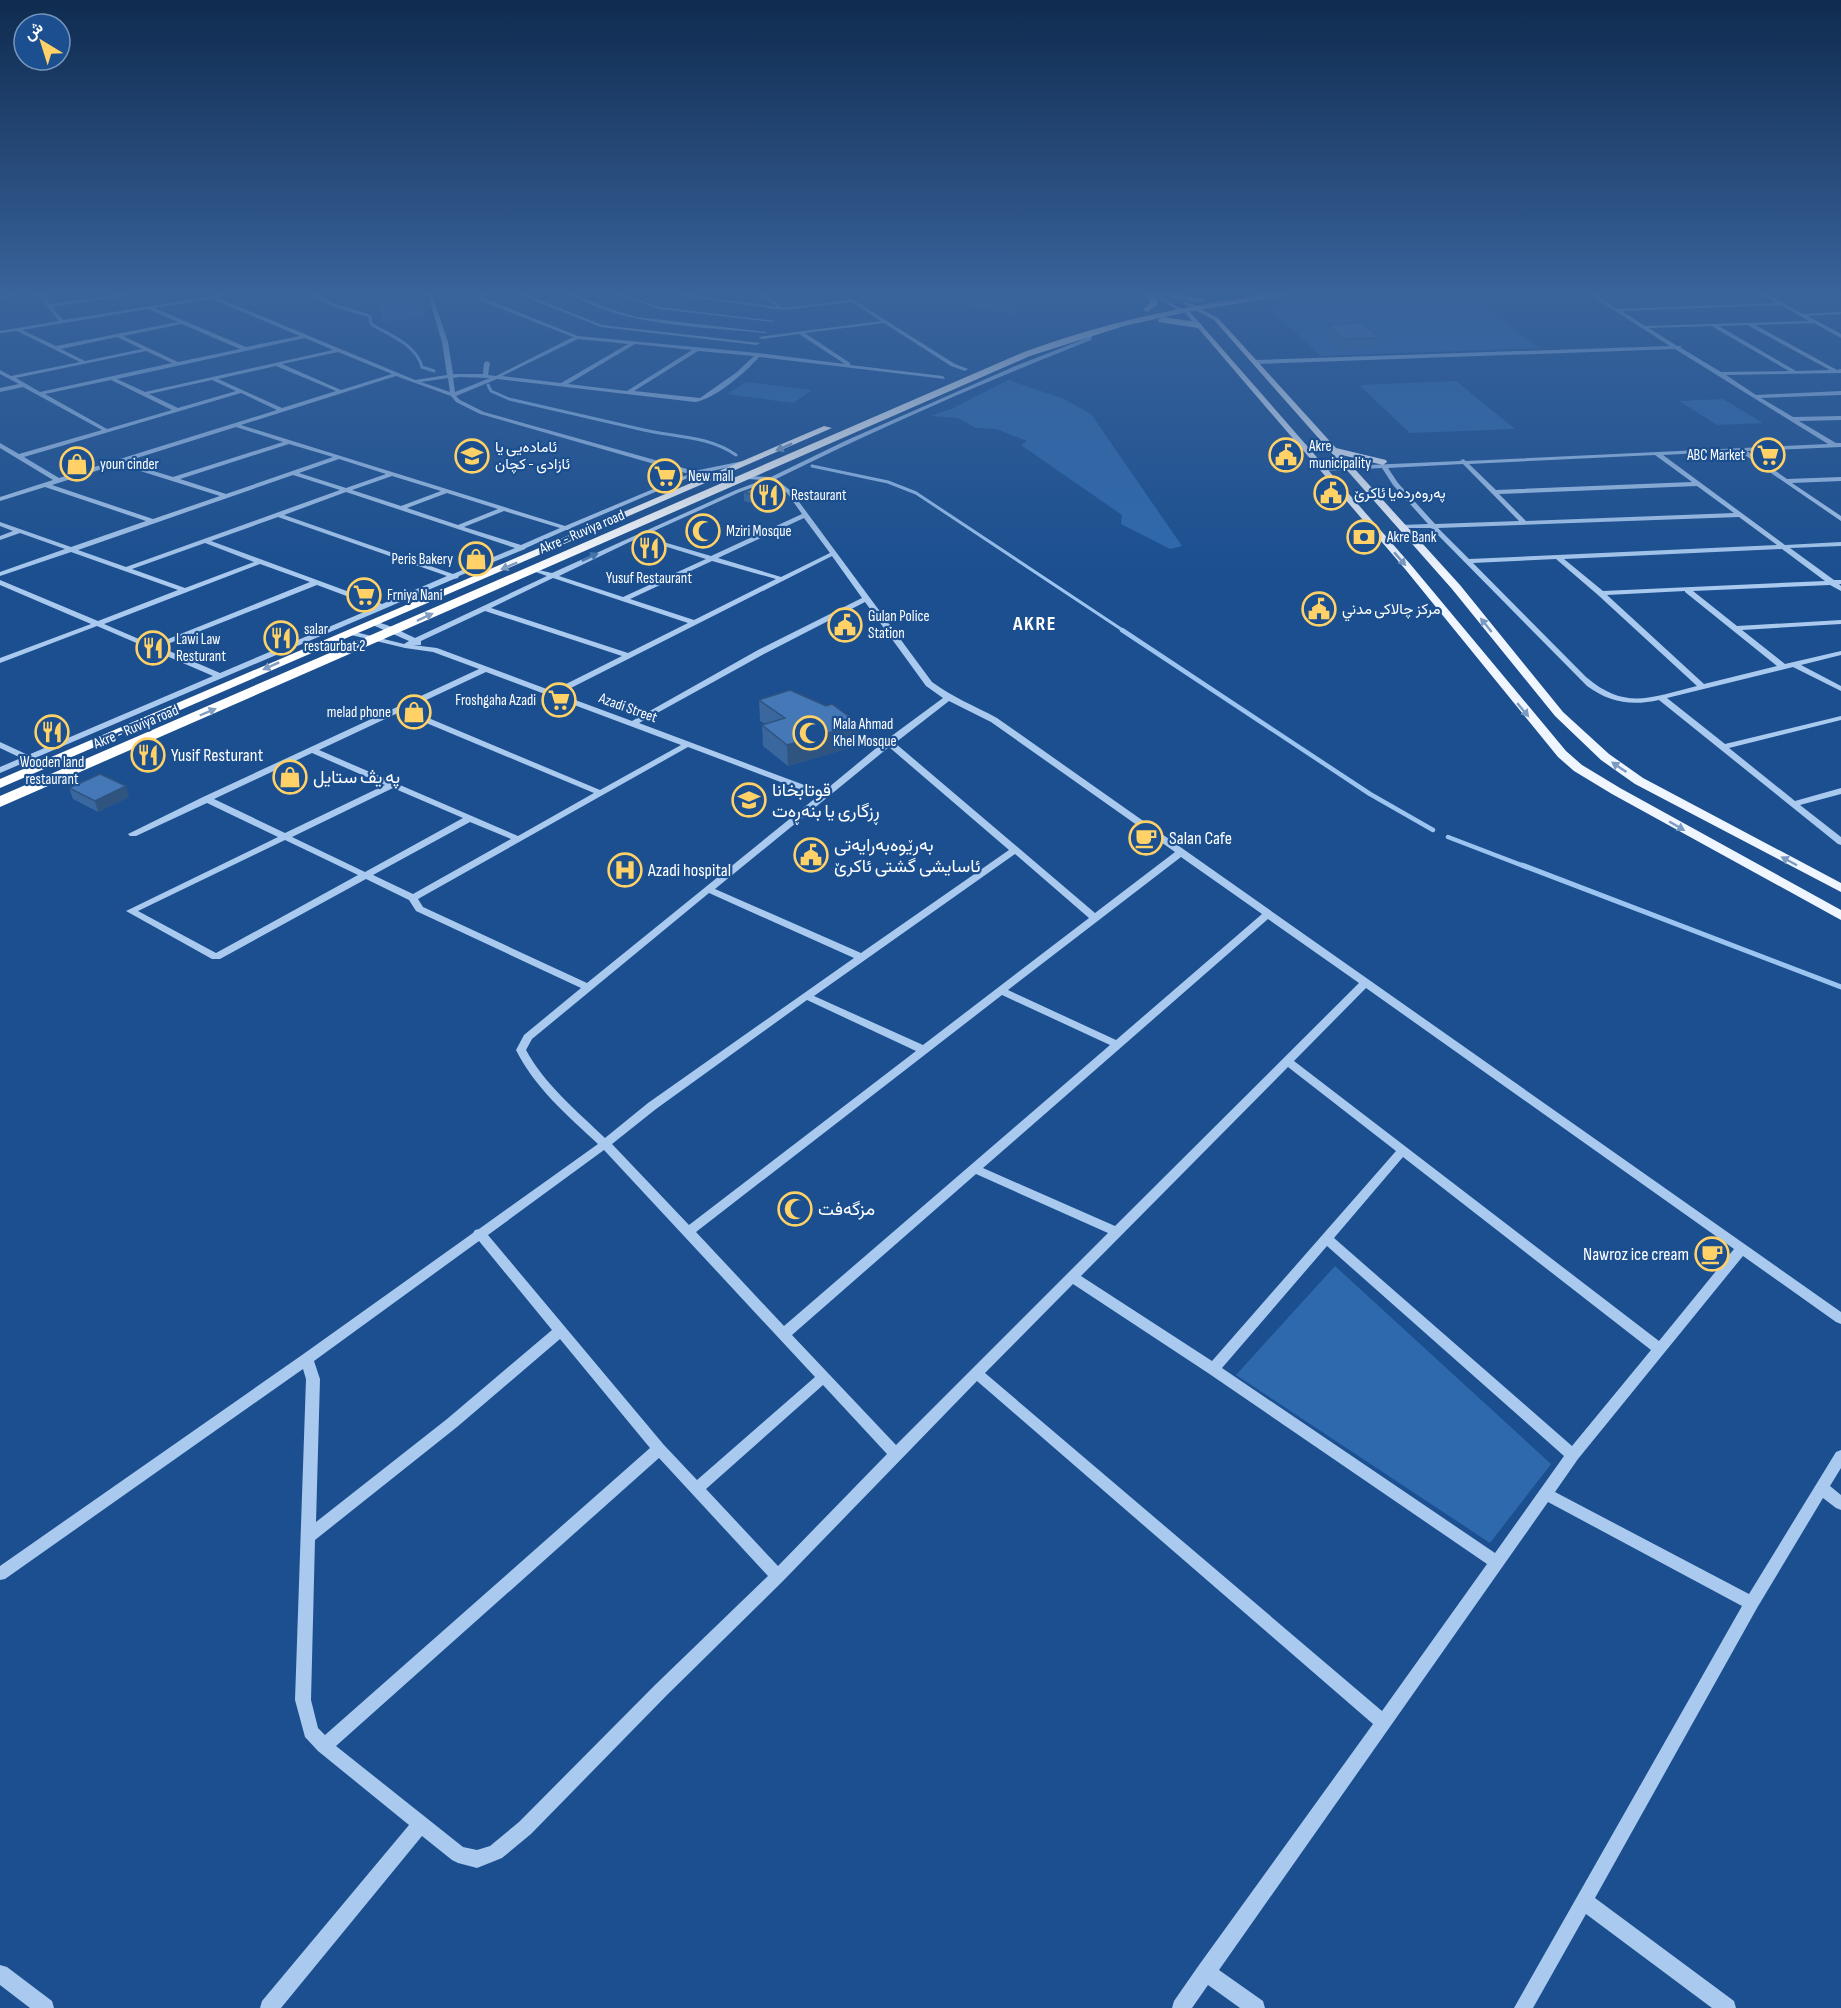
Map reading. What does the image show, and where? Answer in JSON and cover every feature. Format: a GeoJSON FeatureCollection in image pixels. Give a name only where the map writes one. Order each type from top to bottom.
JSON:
{"type":"FeatureCollection","features":[{"type":"Feature","properties":{"kind":"highway","name":"Akre - Ruviya road"},"geometry":{"type":"LineString","coordinates":[[0,784],[918,389]]}},
{"type":"Feature","properties":{"kind":"highway","name":"Akre - Ruviya road"},"geometry":{"type":"LineString","coordinates":[[0,802],[946,389]]}},
{"type":"Feature","properties":{"kind":"highway"},"geometry":{"type":"LineString","coordinates":[[931,395],[946,399]]}},
{"type":"Feature","properties":{"kind":"highway"},"geometry":{"type":"LineString","coordinates":[[186,692],[199,698]]}},
{"type":"Feature","properties":{"kind":"main road"},"geometry":{"type":"LineString","coordinates":[[1253,389],[1321,467],[1441,588],[1559,714],[1605,757],[1639,780],[1841,888]]}},
{"type":"Feature","properties":{"kind":"main road"},"geometry":{"type":"LineString","coordinates":[[1278,389],[1401,527],[1530,718],[1562,754],[1578,768],[1746,865],[1841,916]]}},
{"type":"Feature","properties":{"kind":"main road"},"geometry":{"type":"LineString","coordinates":[[1333,449],[1382,465]]}},
{"type":"Feature","properties":{"kind":"main road"},"geometry":{"type":"LineString","coordinates":[[1367,488],[1369,475],[1382,465]]}},
{"type":"Feature","properties":{"kind":"street"},"geometry":{"type":"LineString","coordinates":[[30,389],[107,431]]}},
{"type":"Feature","properties":{"kind":"street"},"geometry":{"type":"LineString","coordinates":[[39,394],[63,389]]}},
{"type":"Feature","properties":{"kind":"street"},"geometry":{"type":"LineString","coordinates":[[132,389],[177,410]]}},
{"type":"Feature","properties":{"kind":"street"},"geometry":{"type":"LineString","coordinates":[[142,394],[165,389]]}},
{"type":"Feature","properties":{"kind":"street"},"geometry":{"type":"LineString","coordinates":[[233,389],[283,411]]}},
{"type":"Feature","properties":{"kind":"street"},"geometry":{"type":"LineString","coordinates":[[334,389],[342,392]]}},
{"type":"Feature","properties":{"kind":"street"},"geometry":{"type":"LineString","coordinates":[[0,499],[352,389]]}},
{"type":"Feature","properties":{"kind":"street"},"geometry":{"type":"LineString","coordinates":[[434,389],[453,396],[482,413],[712,478]]}},
{"type":"Feature","properties":{"kind":"street"},"geometry":{"type":"LineString","coordinates":[[452,389],[453,396]]}},
{"type":"Feature","properties":{"kind":"street"},"geometry":{"type":"LineString","coordinates":[[453,396],[470,389]]}},
{"type":"Feature","properties":{"kind":"street"},"geometry":{"type":"LineString","coordinates":[[597,389],[699,400],[716,389]]}},
{"type":"Feature","properties":{"kind":"street"},"geometry":{"type":"LineString","coordinates":[[628,392],[633,389]]}},
{"type":"Feature","properties":{"kind":"street"},"geometry":{"type":"LineString","coordinates":[[419,644],[483,608],[551,576],[738,491],[772,479],[846,442],[971,389]]}},
{"type":"Feature","properties":{"kind":"street"},"geometry":{"type":"LineString","coordinates":[[1745,389],[1837,445]]}},
{"type":"Feature","properties":{"kind":"street"},"geometry":{"type":"LineString","coordinates":[[20,456],[240,392]]}},
{"type":"Feature","properties":{"kind":"street"},"geometry":{"type":"LineString","coordinates":[[1757,396],[1841,393]]}},
{"type":"Feature","properties":{"kind":"street"},"geometry":{"type":"LineString","coordinates":[[1793,419],[1841,418]]}},
{"type":"Feature","properties":{"kind":"street"},"geometry":{"type":"LineString","coordinates":[[236,425],[568,529]]}},
{"type":"Feature","properties":{"kind":"street"},"geometry":{"type":"LineString","coordinates":[[175,479],[289,442]]}},
{"type":"Feature","properties":{"kind":"street"},"geometry":{"type":"LineString","coordinates":[[0,444],[59,481]]}},
{"type":"Feature","properties":{"kind":"street"},"geometry":{"type":"LineString","coordinates":[[1321,467],[1837,445]]}},
{"type":"Feature","properties":{"kind":"street"},"geometry":{"type":"LineString","coordinates":[[1741,450],[1841,519]]}},
{"type":"Feature","properties":{"kind":"street"},"geometry":{"type":"LineString","coordinates":[[1656,453],[1841,589]]}},
{"type":"Feature","properties":{"kind":"street"},"geometry":{"type":"LineString","coordinates":[[0,574],[339,458]]}},
{"type":"Feature","properties":{"kind":"street"},"geometry":{"type":"LineString","coordinates":[[1463,461],[1524,522]]}},
{"type":"Feature","properties":{"kind":"street"},"geometry":{"type":"LineString","coordinates":[[118,462],[226,496]]}},
{"type":"Feature","properties":{"kind":"street"},"geometry":{"type":"LineString","coordinates":[[0,770],[695,473],[749,462]]}},
{"type":"Feature","properties":{"kind":"street"},"geometry":{"type":"LineString","coordinates":[[1382,465],[1395,484],[1432,526],[1592,687],[1608,697],[1634,702],[1661,697],[1841,653]]}},
{"type":"Feature","properties":{"kind":"street"},"geometry":{"type":"LineString","coordinates":[[772,479],[773,466]]}},
{"type":"Feature","properties":{"kind":"street"},"geometry":{"type":"LineString","coordinates":[[293,473],[523,548]]}},
{"type":"Feature","properties":{"kind":"street"},"geometry":{"type":"LineString","coordinates":[[126,569],[393,474]]}},
{"type":"Feature","properties":{"kind":"street"},"geometry":{"type":"LineString","coordinates":[[747,477],[772,479],[789,492],[929,684],[948,698],[993,720],[1841,1319]]}},
{"type":"Feature","properties":{"kind":"street"},"geometry":{"type":"LineString","coordinates":[[1786,481],[1841,479]]}},
{"type":"Feature","properties":{"kind":"street"},"geometry":{"type":"LineString","coordinates":[[1493,492],[1699,484]]}},
{"type":"Feature","properties":{"kind":"street"},"geometry":{"type":"LineString","coordinates":[[46,485],[152,522]]}},
{"type":"Feature","properties":{"kind":"street"},"geometry":{"type":"LineString","coordinates":[[402,508],[447,491]]}},
{"type":"Feature","properties":{"kind":"street"},"geometry":{"type":"LineString","coordinates":[[458,527],[504,509]]}},
{"type":"Feature","properties":{"kind":"street"},"geometry":{"type":"LineString","coordinates":[[1831,512],[1841,512]]}},
{"type":"Feature","properties":{"kind":"street"},"geometry":{"type":"LineString","coordinates":[[279,515],[456,577]]}},
{"type":"Feature","properties":{"kind":"street"},"geometry":{"type":"LineString","coordinates":[[624,599],[805,515]]}},
{"type":"Feature","properties":{"kind":"street"},"geometry":{"type":"LineString","coordinates":[[1401,527],[1742,515]]}},
{"type":"Feature","properties":{"kind":"street"},"geometry":{"type":"LineString","coordinates":[[0,524],[184,590]]}},
{"type":"Feature","properties":{"kind":"street"},"geometry":{"type":"LineString","coordinates":[[0,538],[20,531]]}},
{"type":"Feature","properties":{"kind":"street"},"geometry":{"type":"LineString","coordinates":[[638,536],[782,579]]}},
{"type":"Feature","properties":{"kind":"street"},"geometry":{"type":"LineString","coordinates":[[205,541],[383,607]]}},
{"type":"Feature","properties":{"kind":"street"},"geometry":{"type":"LineString","coordinates":[[1467,561],[1841,544]]}},
{"type":"Feature","properties":{"kind":"street"},"geometry":{"type":"LineString","coordinates":[[553,694],[832,554]]}},
{"type":"Feature","properties":{"kind":"street"},"geometry":{"type":"LineString","coordinates":[[1558,557],[1601,593],[1702,687]]}},
{"type":"Feature","properties":{"kind":"street"},"geometry":{"type":"LineString","coordinates":[[0,661],[259,561]]}},
{"type":"Feature","properties":{"kind":"street"},"geometry":{"type":"LineString","coordinates":[[532,569],[695,622]]}},
{"type":"Feature","properties":{"kind":"street"},"geometry":{"type":"LineString","coordinates":[[0,582],[220,676]]}},
{"type":"Feature","properties":{"kind":"street"},"geometry":{"type":"LineString","coordinates":[[1601,593],[1841,582]]}},
{"type":"Feature","properties":{"kind":"street"},"geometry":{"type":"LineString","coordinates":[[154,647],[315,583]]}},
{"type":"Feature","properties":{"kind":"street"},"geometry":{"type":"LineString","coordinates":[[1688,590],[1783,667]]}},
{"type":"Feature","properties":{"kind":"street"},"geometry":{"type":"LineString","coordinates":[[632,724],[761,652],[865,599]]}},
{"type":"Feature","properties":{"kind":"street"},"geometry":{"type":"LineString","coordinates":[[483,608],[629,656]]}},
{"type":"Feature","properties":{"kind":"street"},"geometry":{"type":"LineString","coordinates":[[1735,628],[1841,622]]}},
{"type":"Feature","properties":{"kind":"street","name":"Azadi Street"},"geometry":{"type":"LineString","coordinates":[[372,623],[395,631],[419,644],[824,795]]}},
{"type":"Feature","properties":{"kind":"street","name":"Azadi Street"},"geometry":{"type":"LineString","coordinates":[[350,632],[405,646],[419,644]]}},
{"type":"Feature","properties":{"kind":"street"},"geometry":{"type":"LineString","coordinates":[[0,653],[10,657]]}},
{"type":"Feature","properties":{"kind":"street"},"geometry":{"type":"LineString","coordinates":[[1793,664],[1841,689]]}},
{"type":"Feature","properties":{"kind":"street"},"geometry":{"type":"LineString","coordinates":[[133,834],[486,669]]}},
{"type":"Feature","properties":{"kind":"street"},"geometry":{"type":"LineString","coordinates":[[1661,697],[1841,842]]}},
{"type":"Feature","properties":{"kind":"street"},"geometry":{"type":"LineString","coordinates":[[896,1454],[605,1144],[546,1086],[525,1062],[521,1050],[528,1037],[588,987],[889,742],[948,698]]}},
{"type":"Feature","properties":{"kind":"street"},"geometry":{"type":"LineString","coordinates":[[400,710],[601,793]]}},
{"type":"Feature","properties":{"kind":"street"},"geometry":{"type":"LineString","coordinates":[[1724,747],[1841,718]]}},
{"type":"Feature","properties":{"kind":"street"},"geometry":{"type":"LineString","coordinates":[[1827,721],[1841,729]]}},
{"type":"Feature","properties":{"kind":"street"},"geometry":{"type":"LineString","coordinates":[[889,742],[1095,918]]}},
{"type":"Feature","properties":{"kind":"street"},"geometry":{"type":"LineString","coordinates":[[413,898],[688,744]]}},
{"type":"Feature","properties":{"kind":"street"},"geometry":{"type":"LineString","coordinates":[[0,745],[43,765]]}},
{"type":"Feature","properties":{"kind":"street"},"geometry":{"type":"LineString","coordinates":[[312,750],[518,839]]}},
{"type":"Feature","properties":{"kind":"street"},"geometry":{"type":"LineString","coordinates":[[392,785],[131,911],[216,957],[470,818]]}},
{"type":"Feature","properties":{"kind":"street"},"geometry":{"type":"LineString","coordinates":[[1792,804],[1841,790]]}},
{"type":"Feature","properties":{"kind":"street"},"geometry":{"type":"LineString","coordinates":[[206,800],[413,898],[419,909],[588,987]]}},
{"type":"Feature","properties":{"kind":"street"},"geometry":{"type":"LineString","coordinates":[[0,1574],[307,1359],[605,1144],[652,1106],[1015,850]]}},
{"type":"Feature","properties":{"kind":"street"},"geometry":{"type":"LineString","coordinates":[[688,1232],[1180,852]]}},
{"type":"Feature","properties":{"kind":"street"},"geometry":{"type":"LineString","coordinates":[[709,890],[861,957]]}},
{"type":"Feature","properties":{"kind":"street"},"geometry":{"type":"LineString","coordinates":[[784,1334],[1268,914]]}},
{"type":"Feature","properties":{"kind":"street"},"geometry":{"type":"LineString","coordinates":[[307,1359],[313,1379],[303,1700],[311,1732],[324,1746],[458,1854],[477,1859],[496,1852],[525,1828],[1365,983]]}},
{"type":"Feature","properties":{"kind":"street"},"geometry":{"type":"LineString","coordinates":[[1001,991],[1118,1045]]}},
{"type":"Feature","properties":{"kind":"street"},"geometry":{"type":"LineString","coordinates":[[806,996],[924,1050]]}},
{"type":"Feature","properties":{"kind":"street"},"geometry":{"type":"LineString","coordinates":[[1287,1061],[1660,1349]]}},
{"type":"Feature","properties":{"kind":"street"},"geometry":{"type":"LineString","coordinates":[[1213,1369],[1402,1151]]}},
{"type":"Feature","properties":{"kind":"street"},"geometry":{"type":"LineString","coordinates":[[975,1168],[1117,1232]]}},
{"type":"Feature","properties":{"kind":"street"},"geometry":{"type":"LineString","coordinates":[[479,1233],[659,1449],[778,1576]]}},
{"type":"Feature","properties":{"kind":"street"},"geometry":{"type":"LineString","coordinates":[[1326,1238],[1573,1455]]}},
{"type":"Feature","properties":{"kind":"street"},"geometry":{"type":"LineString","coordinates":[[1181,2008],[1573,1455],[1741,1249]]}},
{"type":"Feature","properties":{"kind":"street"},"geometry":{"type":"LineString","coordinates":[[1072,1277],[1213,1369],[1497,1563]]}},
{"type":"Feature","properties":{"kind":"street"},"geometry":{"type":"LineString","coordinates":[[309,1537],[452,1423],[561,1330]]}},
{"type":"Feature","properties":{"kind":"street"},"geometry":{"type":"LineString","coordinates":[[976,1373],[1382,1722]]}},
{"type":"Feature","properties":{"kind":"street"},"geometry":{"type":"LineString","coordinates":[[696,1489],[824,1377]]}},
{"type":"Feature","properties":{"kind":"street"},"geometry":{"type":"LineString","coordinates":[[324,1746],[659,1449]]}},
{"type":"Feature","properties":{"kind":"street"},"geometry":{"type":"LineString","coordinates":[[1523,2008],[1752,1603],[1841,1456]]}},
{"type":"Feature","properties":{"kind":"street"},"geometry":{"type":"LineString","coordinates":[[1821,1487],[1841,1504]]}},
{"type":"Feature","properties":{"kind":"street"},"geometry":{"type":"LineString","coordinates":[[1546,1494],[1752,1603]]}},
{"type":"Feature","properties":{"kind":"street"},"geometry":{"type":"LineString","coordinates":[[269,2008],[421,1824]]}},
{"type":"Feature","properties":{"kind":"street"},"geometry":{"type":"LineString","coordinates":[[1584,1901],[1727,2008]]}},
{"type":"Feature","properties":{"kind":"street"},"geometry":{"type":"LineString","coordinates":[[1206,1972],[1256,2008]]}},
{"type":"Feature","properties":{"kind":"street"},"geometry":{"type":"LineString","coordinates":[[2,1980],[45,2008]]}},
{"type":"Feature","properties":{"kind":"shaded area"},"geometry":{"type":"Polygon","coordinates":[[[735,389],[812,390],[793,403],[727,394],[735,389]]]}},
{"type":"Feature","properties":{"kind":"shaded area"},"geometry":{"type":"Polygon","coordinates":[[[991,389],[1034,389],[1062,398],[1091,414],[1182,546],[1170,549],[1121,524],[1122,515],[1021,445],[1027,441],[996,429],[976,428],[958,418],[931,416],[953,408],[991,389]]]}},
{"type":"Feature","properties":{"kind":"shaded area"},"geometry":{"type":"Polygon","coordinates":[[[1363,389],[1465,389],[1515,429],[1410,433],[1363,389]]]}},
{"type":"Feature","properties":{"kind":"shaded area"},"geometry":{"type":"Polygon","coordinates":[[[1723,399],[1763,423],[1717,425],[1679,401],[1723,399]]]}},
{"type":"Feature","properties":{"kind":"shaded area"},"geometry":{"type":"Polygon","coordinates":[[[1335,1266],[1551,1464],[1490,1543],[1236,1375],[1335,1266]]]}},
{"type":"Feature","properties":{"kind":"building"},"geometry":{"type":"Polygon","coordinates":[[[771,481],[785,493],[769,500],[744,492],[771,481]]]}},
{"type":"Feature","properties":{"kind":"building"},"geometry":{"type":"Polygon","coordinates":[[[790,690],[826,706],[832,704],[859,724],[787,745],[762,725],[785,718],[759,700],[790,690]]]}},
{"type":"Feature","properties":{"kind":"building"},"geometry":{"type":"Polygon","coordinates":[[[100,774],[126,786],[95,801],[69,788],[100,774]]]}},
{"type":"Feature","properties":{"kind":"waterway"},"geometry":{"type":"LineString","coordinates":[[490,389],[509,399],[715,444],[736,455]]}},
{"type":"Feature","properties":{"kind":"waterway"},"geometry":{"type":"LineString","coordinates":[[812,466],[888,482],[916,493],[1124,631]]}},
{"type":"Feature","properties":{"kind":"waterway"},"geometry":{"type":"LineString","coordinates":[[1122,630],[1370,794],[1433,830]]}},
{"type":"Feature","properties":{"kind":"waterway"},"geometry":{"type":"LineString","coordinates":[[1448,837],[1526,867]]}},
{"type":"Feature","properties":{"kind":"waterway"},"geometry":{"type":"LineString","coordinates":[[1522,865],[1841,987]]}},
{"type":"Feature","properties":{"kind":"place","name":"Akre municipality"},"geometry":{"type":"Point","coordinates":[1286,455]}},
{"type":"Feature","properties":{"kind":"place","name":"ABC Market"},"geometry":{"type":"Point","coordinates":[1768,455]}},
{"type":"Feature","properties":{"kind":"place","name":"ئامادەیی یا ئازادی - کچان"},"geometry":{"type":"Point","coordinates":[472,456]}},
{"type":"Feature","properties":{"kind":"place","name":"youn cinder"},"geometry":{"type":"Point","coordinates":[77,464]}},
{"type":"Feature","properties":{"kind":"place","name":"New mall"},"geometry":{"type":"Point","coordinates":[665,476]}},
{"type":"Feature","properties":{"kind":"place","name":"پەروەردەیا ئاكرێ"},"geometry":{"type":"Point","coordinates":[1331,493]}},
{"type":"Feature","properties":{"kind":"place","name":"Restaurant"},"geometry":{"type":"Point","coordinates":[768,495]}},
{"type":"Feature","properties":{"kind":"place","name":"Mziri Mosque"},"geometry":{"type":"Point","coordinates":[703,531]}},
{"type":"Feature","properties":{"kind":"place","name":"Akre Bank"},"geometry":{"type":"Point","coordinates":[1364,537]}},
{"type":"Feature","properties":{"kind":"place","name":"Yusuf Restaurant"},"geometry":{"type":"Point","coordinates":[649,548]}},
{"type":"Feature","properties":{"kind":"place","name":"Peris Bakery"},"geometry":{"type":"Point","coordinates":[476,559]}},
{"type":"Feature","properties":{"kind":"place","name":"Frniya Nani"},"geometry":{"type":"Point","coordinates":[364,595]}},
{"type":"Feature","properties":{"kind":"place","name":"مركز چالاکى مدني"},"geometry":{"type":"Point","coordinates":[1319,609]}},
{"type":"Feature","properties":{"kind":"place","name":"Gulan Police Station"},"geometry":{"type":"Point","coordinates":[845,625]}},
{"type":"Feature","properties":{"kind":"place","name":"salar restaurbat 2"},"geometry":{"type":"Point","coordinates":[281,638]}},
{"type":"Feature","properties":{"kind":"place","name":"Lawi Law Resturant"},"geometry":{"type":"Point","coordinates":[153,648]}},
{"type":"Feature","properties":{"kind":"place","name":"Froshgaha Azadi"},"geometry":{"type":"Point","coordinates":[559,700]}},
{"type":"Feature","properties":{"kind":"place","name":"melad phone"},"geometry":{"type":"Point","coordinates":[414,712]}},
{"type":"Feature","properties":{"kind":"place","name":"Wooden land restaurant"},"geometry":{"type":"Point","coordinates":[52,732]}},
{"type":"Feature","properties":{"kind":"place","name":"Mala Ahmad Khel Mosque"},"geometry":{"type":"Point","coordinates":[810,733]}},
{"type":"Feature","properties":{"kind":"place","name":"Yusif Resturant"},"geometry":{"type":"Point","coordinates":[148,755]}},
{"type":"Feature","properties":{"kind":"place","name":"په يڤ ستايل"},"geometry":{"type":"Point","coordinates":[290,777]}},
{"type":"Feature","properties":{"kind":"place","name":"قوتابخانا ڕزگاری یا بنەڕەت"},"geometry":{"type":"Point","coordinates":[749,800]}},
{"type":"Feature","properties":{"kind":"place","name":"Salan Cafe"},"geometry":{"type":"Point","coordinates":[1146,838]}},
{"type":"Feature","properties":{"kind":"place","name":"بەرێوەبەرایەتی ئاسایشی گشتی ئاکرێ"},"geometry":{"type":"Point","coordinates":[811,855]}},
{"type":"Feature","properties":{"kind":"place","name":"Azadi hospital"},"geometry":{"type":"Point","coordinates":[625,870]}},
{"type":"Feature","properties":{"kind":"place","name":"مزگەفت"},"geometry":{"type":"Point","coordinates":[795,1209]}},
{"type":"Feature","properties":{"kind":"place","name":"Nawroz ice cream"},"geometry":{"type":"Point","coordinates":[1712,1254]}},
{"type":"Feature","properties":{"kind":"district","name":"AKRE"},"geometry":{"type":"Point","coordinates":[1035,624]}}]}
